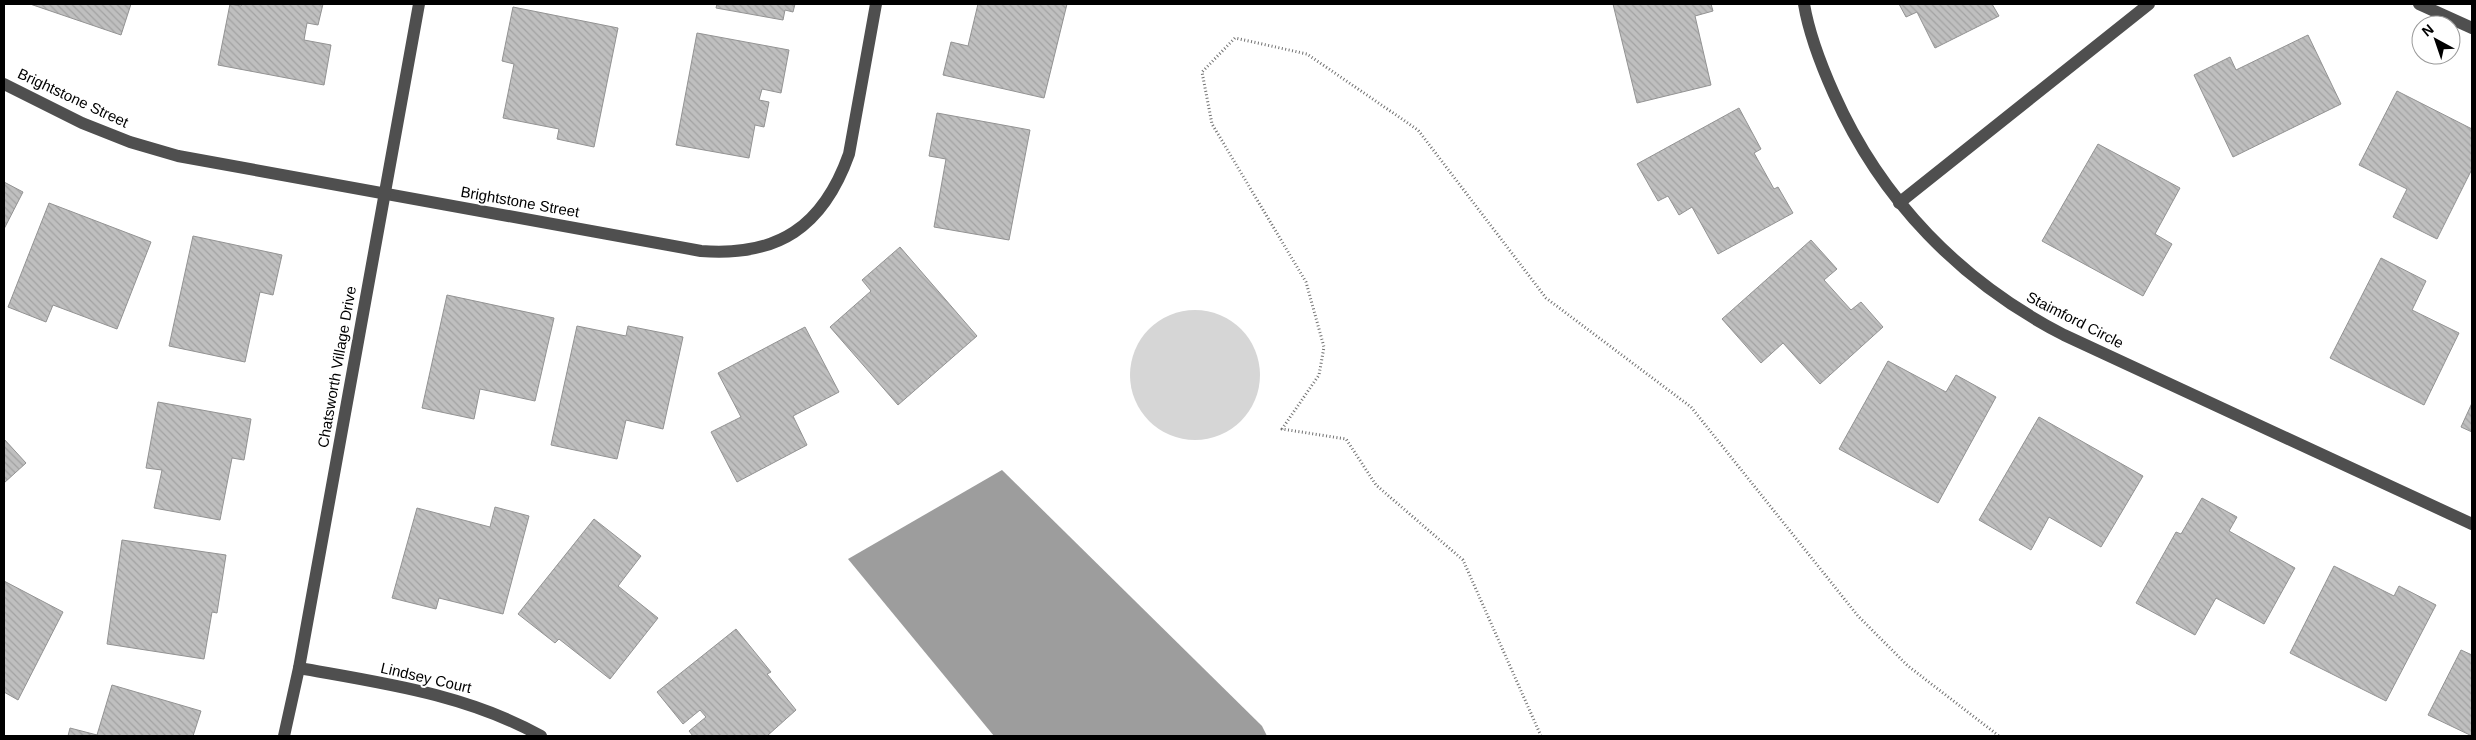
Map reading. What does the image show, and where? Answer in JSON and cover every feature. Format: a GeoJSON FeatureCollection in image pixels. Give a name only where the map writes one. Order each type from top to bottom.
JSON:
{"type":"FeatureCollection","features":[{"type":"Feature","properties":{"kind":"street","name":"Chatsworth Village Drive"},"geometry":{"type":"LineString","coordinates":[[284,736],[299,668],[419,4]]}},
{"type":"Feature","properties":{"kind":"street","name":"Brightstone Street"},"geometry":{"type":"LineString","coordinates":[[4,84],[82,123],[178,156],[701,251],[733,253],[750,251],[773,244],[794,232],[813,217],[829,198],[841,177],[849,154],[876,4]]}},
{"type":"Feature","properties":{"kind":"street","name":"Staimford Circle"},"geometry":{"type":"LineString","coordinates":[[1804,4],[1822,68],[1848,125],[1881,179],[1899,203],[1936,245],[1984,286],[2040,323],[2472,524]]}},
{"type":"Feature","properties":{"kind":"street"},"geometry":{"type":"LineString","coordinates":[[1899,203],[2149,4]]}},
{"type":"Feature","properties":{"kind":"street"},"geometry":{"type":"LineString","coordinates":[[2420,4],[2472,28]]}},
{"type":"Feature","properties":{"kind":"street","name":"Lindsey Court"},"geometry":{"type":"LineString","coordinates":[[299,668],[410,688],[465,702],[541,736]]}},
{"type":"Feature","properties":{"kind":"path"},"geometry":{"type":"LineString","coordinates":[[1541,736],[1463,560],[1376,485],[1346,439],[1282,429],[1319,375],[1324,347],[1306,282],[1212,124],[1202,72],[1235,38],[1307,54],[1418,130],[1546,298],[1691,407],[1858,616],[1908,666],[1999,736]]}},
{"type":"Feature","properties":{"kind":"shaded area"},"geometry":{"type":"Polygon","coordinates":[[[1195,310],[1208,311],[1220,315],[1241,329],[1255,350],[1259,362],[1259,388],[1255,400],[1241,421],[1220,435],[1208,439],[1195,440],[1182,439],[1170,435],[1149,421],[1135,400],[1131,388],[1130,375],[1131,362],[1135,350],[1149,329],[1170,315],[1182,311],[1195,310]]]}},
{"type":"Feature","properties":{"kind":"shaded area"},"geometry":{"type":"Polygon","coordinates":[[[1002,470],[1262,726],[1267,736],[994,736],[848,559],[1002,470]]]}},
{"type":"Feature","properties":{"kind":"building"},"geometry":{"type":"Polygon","coordinates":[[[30,4],[131,4],[121,35],[30,4]]]}},
{"type":"Feature","properties":{"kind":"building"},"geometry":{"type":"Polygon","coordinates":[[[230,4],[241,6],[242,4],[323,4],[318,25],[307,23],[304,40],[331,45],[324,85],[218,65],[230,4]]]}},
{"type":"Feature","properties":{"kind":"building"},"geometry":{"type":"Polygon","coordinates":[[[717,4],[795,4],[793,12],[785,10],[783,20],[716,8],[717,4]]]}},
{"type":"Feature","properties":{"kind":"building"},"geometry":{"type":"Polygon","coordinates":[[[978,4],[1067,4],[1044,98],[943,75],[951,42],[968,46],[978,4]]]}},
{"type":"Feature","properties":{"kind":"building"},"geometry":{"type":"Polygon","coordinates":[[[1613,4],[1711,4],[1713,11],[1695,16],[1711,85],[1637,103],[1613,4]]]}},
{"type":"Feature","properties":{"kind":"building"},"geometry":{"type":"Polygon","coordinates":[[[1899,4],[1992,4],[1999,16],[1935,48],[1917,12],[1906,17],[1899,4]]]}},
{"type":"Feature","properties":{"kind":"building"},"geometry":{"type":"Polygon","coordinates":[[[513,7],[618,28],[594,147],[557,139],[559,129],[503,118],[514,64],[502,61],[513,7]]]}},
{"type":"Feature","properties":{"kind":"building"},"geometry":{"type":"Polygon","coordinates":[[[697,33],[789,50],[781,93],[762,89],[759,100],[769,102],[764,127],[755,125],[749,158],[676,145],[697,33]]]}},
{"type":"Feature","properties":{"kind":"building"},"geometry":{"type":"Polygon","coordinates":[[[2308,35],[2341,104],[2233,157],[2194,75],[2230,57],[2236,70],[2308,35]]]}},
{"type":"Feature","properties":{"kind":"building"},"geometry":{"type":"Polygon","coordinates":[[[2397,91],[2472,129],[2472,169],[2437,239],[2393,217],[2407,189],[2359,165],[2397,91]]]}},
{"type":"Feature","properties":{"kind":"building"},"geometry":{"type":"Polygon","coordinates":[[[1739,108],[1761,149],[1754,153],[1774,189],[1778,187],[1793,213],[1718,254],[1692,207],[1679,215],[1668,196],[1658,201],[1637,164],[1739,108]]]}},
{"type":"Feature","properties":{"kind":"building"},"geometry":{"type":"Polygon","coordinates":[[[937,113],[1030,130],[1009,240],[934,227],[946,159],[929,156],[937,113]]]}},
{"type":"Feature","properties":{"kind":"building"},"geometry":{"type":"Polygon","coordinates":[[[2098,144],[2180,188],[2155,234],[2172,244],[2143,296],[2042,241],[2098,144]]]}},
{"type":"Feature","properties":{"kind":"building"},"geometry":{"type":"Polygon","coordinates":[[[4,182],[23,192],[4,229],[4,182]]]}},
{"type":"Feature","properties":{"kind":"building"},"geometry":{"type":"Polygon","coordinates":[[[49,203],[151,242],[117,329],[53,305],[46,322],[8,307],[49,203]]]}},
{"type":"Feature","properties":{"kind":"building"},"geometry":{"type":"Polygon","coordinates":[[[193,236],[282,255],[273,295],[260,292],[245,362],[169,346],[193,236]]]}},
{"type":"Feature","properties":{"kind":"building"},"geometry":{"type":"Polygon","coordinates":[[[1811,240],[1837,269],[1824,280],[1851,310],[1861,302],[1883,327],[1820,384],[1783,343],[1761,363],[1722,319],[1811,240]]]}},
{"type":"Feature","properties":{"kind":"building"},"geometry":{"type":"Polygon","coordinates":[[[900,247],[977,336],[898,405],[830,327],[871,291],[862,280],[900,247]]]}},
{"type":"Feature","properties":{"kind":"building"},"geometry":{"type":"Polygon","coordinates":[[[2381,258],[2426,281],[2412,310],[2459,333],[2424,405],[2330,358],[2381,258]]]}},
{"type":"Feature","properties":{"kind":"building"},"geometry":{"type":"Polygon","coordinates":[[[447,295],[554,318],[535,401],[480,389],[474,419],[422,408],[447,295]]]}},
{"type":"Feature","properties":{"kind":"building"},"geometry":{"type":"Polygon","coordinates":[[[577,326],[626,336],[628,326],[683,337],[663,429],[626,420],[617,459],[551,445],[577,326]]]}},
{"type":"Feature","properties":{"kind":"building"},"geometry":{"type":"Polygon","coordinates":[[[805,327],[839,392],[793,416],[807,445],[737,482],[711,432],[741,417],[718,373],[805,327]]]}},
{"type":"Feature","properties":{"kind":"building"},"geometry":{"type":"Polygon","coordinates":[[[1888,361],[1946,392],[1956,375],[1996,397],[1938,503],[1839,449],[1888,361]]]}},
{"type":"Feature","properties":{"kind":"building"},"geometry":{"type":"Polygon","coordinates":[[[158,402],[251,419],[244,460],[232,458],[220,520],[154,508],[162,470],[146,468],[158,402]]]}},
{"type":"Feature","properties":{"kind":"building"},"geometry":{"type":"Polygon","coordinates":[[[2472,403],[2472,432],[2461,427],[2472,403]]]}},
{"type":"Feature","properties":{"kind":"building"},"geometry":{"type":"Polygon","coordinates":[[[2039,417],[2143,476],[2101,547],[2049,517],[2031,550],[1979,520],[2039,417]]]}},
{"type":"Feature","properties":{"kind":"building"},"geometry":{"type":"Polygon","coordinates":[[[4,439],[26,463],[4,483],[4,439]]]}},
{"type":"Feature","properties":{"kind":"building"},"geometry":{"type":"Polygon","coordinates":[[[2202,498],[2237,517],[2229,531],[2295,568],[2264,624],[2216,598],[2195,635],[2136,603],[2176,532],[2181,534],[2202,498]]]}},
{"type":"Feature","properties":{"kind":"building"},"geometry":{"type":"Polygon","coordinates":[[[495,507],[529,516],[503,614],[439,598],[436,609],[392,598],[417,508],[490,527],[495,507]]]}},
{"type":"Feature","properties":{"kind":"building"},"geometry":{"type":"Polygon","coordinates":[[[594,519],[641,556],[618,586],[658,618],[610,679],[559,639],[555,643],[518,614],[594,519]]]}},
{"type":"Feature","properties":{"kind":"building"},"geometry":{"type":"Polygon","coordinates":[[[122,540],[226,555],[217,613],[212,612],[204,659],[107,644],[122,540]]]}},
{"type":"Feature","properties":{"kind":"building"},"geometry":{"type":"Polygon","coordinates":[[[2334,566],[2394,596],[2399,586],[2436,605],[2386,701],[2290,653],[2334,566]]]}},
{"type":"Feature","properties":{"kind":"building"},"geometry":{"type":"Polygon","coordinates":[[[4,581],[63,612],[18,700],[4,692],[4,581]]]}},
{"type":"Feature","properties":{"kind":"building"},"geometry":{"type":"Polygon","coordinates":[[[736,629],[771,672],[767,674],[796,710],[767,736],[693,736],[689,731],[706,717],[700,710],[683,724],[657,692],[736,629]]]}},
{"type":"Feature","properties":{"kind":"building"},"geometry":{"type":"Polygon","coordinates":[[[2461,650],[2472,655],[2472,736],[2428,715],[2461,650]]]}},
{"type":"Feature","properties":{"kind":"building"},"geometry":{"type":"Polygon","coordinates":[[[112,685],[201,711],[193,736],[68,736],[70,728],[97,735],[112,685]]]}}]}
